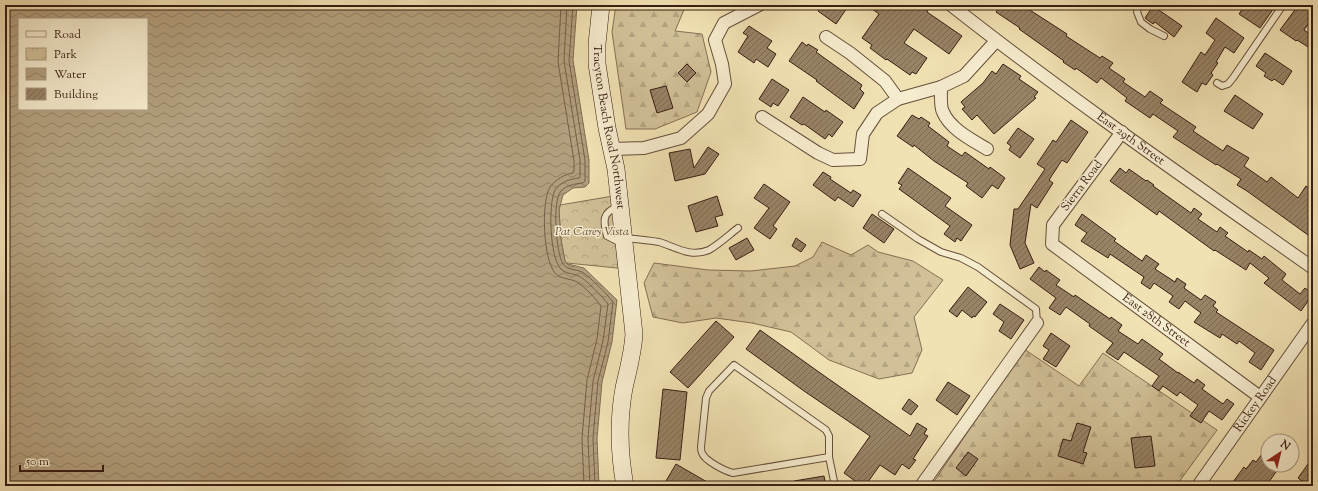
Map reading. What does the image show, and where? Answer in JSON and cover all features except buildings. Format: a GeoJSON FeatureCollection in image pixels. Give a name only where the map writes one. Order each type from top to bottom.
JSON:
{"type":"FeatureCollection","features":[{"type":"Feature","properties":{"kind":"main road","name":"Tracyton Beach Road Northwest"},"geometry":{"type":"LineString","coordinates":[[600,5],[597,64],[616,169],[634,334],[633,349],[624,389],[619,433],[620,454],[625,486]]}},
{"type":"Feature","properties":{"kind":"street"},"geometry":{"type":"LineString","coordinates":[[612,149],[644,148],[680,138],[708,114],[725,84],[722,64],[715,40],[724,23],[759,5]]}},
{"type":"Feature","properties":{"kind":"street","name":"East 29th Street"},"geometry":{"type":"LineString","coordinates":[[951,5],[996,40],[1122,132],[1313,268]]}},
{"type":"Feature","properties":{"kind":"street"},"geometry":{"type":"LineString","coordinates":[[826,37],[850,53],[885,82],[898,99]]}},
{"type":"Feature","properties":{"kind":"street"},"geometry":{"type":"LineString","coordinates":[[762,117],[818,153],[833,160],[860,159],[863,134],[877,113],[898,99],[940,87],[964,76],[996,40]]}},
{"type":"Feature","properties":{"kind":"street"},"geometry":{"type":"LineString","coordinates":[[940,87],[942,112],[954,127],[968,138],[987,149]]}},
{"type":"Feature","properties":{"kind":"street","name":"Sierra Road"},"geometry":{"type":"LineString","coordinates":[[1052,244],[1053,225],[1122,132]]}},
{"type":"Feature","properties":{"kind":"street","name":"East 28th Street"},"geometry":{"type":"LineString","coordinates":[[1052,244],[1260,397]]}},
{"type":"Feature","properties":{"kind":"street"},"geometry":{"type":"LineString","coordinates":[[921,486],[1037,322]]}},
{"type":"Feature","properties":{"kind":"street","name":"Rickey Road"},"geometry":{"type":"LineString","coordinates":[[1198,486],[1313,323]]}},
{"type":"Feature","properties":{"kind":"lane"},"geometry":{"type":"LineString","coordinates":[[1139,5],[1137,12],[1141,22],[1150,29],[1164,36]]}},
{"type":"Feature","properties":{"kind":"lane"},"geometry":{"type":"LineString","coordinates":[[1217,84],[1222,86],[1228,84],[1283,5]]}},
{"type":"Feature","properties":{"kind":"lane"},"geometry":{"type":"LineString","coordinates":[[882,214],[918,239],[941,252],[961,258],[978,267],[1010,289],[1036,309],[1037,322]]}},
{"type":"Feature","properties":{"kind":"lane"},"geometry":{"type":"LineString","coordinates":[[624,241],[660,243],[678,250],[696,253],[710,249],[738,228]]}},
{"type":"Feature","properties":{"kind":"lane"},"geometry":{"type":"LineString","coordinates":[[829,457],[733,473],[729,472],[706,459],[702,454],[701,447],[706,398],[709,391],[734,365],[826,430],[829,436],[829,457],[835,486]]}},
{"type":"Feature","properties":{"kind":"green space"},"geometry":{"type":"Polygon","coordinates":[[[616,5],[686,5],[675,31],[702,34],[711,72],[697,112],[655,129],[626,129],[612,32],[616,5]]]}},
{"type":"Feature","properties":{"kind":"green space","name":"Pat Carey Vista"},"geometry":{"type":"Polygon","coordinates":[[[619,195],[627,269],[567,263],[565,261],[561,240],[560,205],[619,195]]]}},
{"type":"Feature","properties":{"kind":"green space"},"geometry":{"type":"Polygon","coordinates":[[[822,242],[851,255],[868,245],[878,252],[913,261],[943,280],[914,317],[922,350],[912,373],[879,379],[829,360],[791,332],[752,323],[716,318],[683,323],[653,317],[644,283],[654,263],[708,270],[751,271],[795,266],[813,257],[822,242]]]}},
{"type":"Feature","properties":{"kind":"green space"},"geometry":{"type":"Polygon","coordinates":[[[1024,349],[1079,386],[1103,353],[1217,430],[1176,486],[931,486],[1024,349]]]}},
{"type":"Feature","properties":{"kind":"water"},"geometry":{"type":"Polygon","coordinates":[[[5,5],[577,5],[573,60],[589,160],[589,183],[585,187],[573,188],[563,195],[559,210],[561,240],[565,261],[568,264],[584,268],[617,300],[612,342],[602,382],[597,438],[599,486],[5,486],[5,5]]]}}]}
